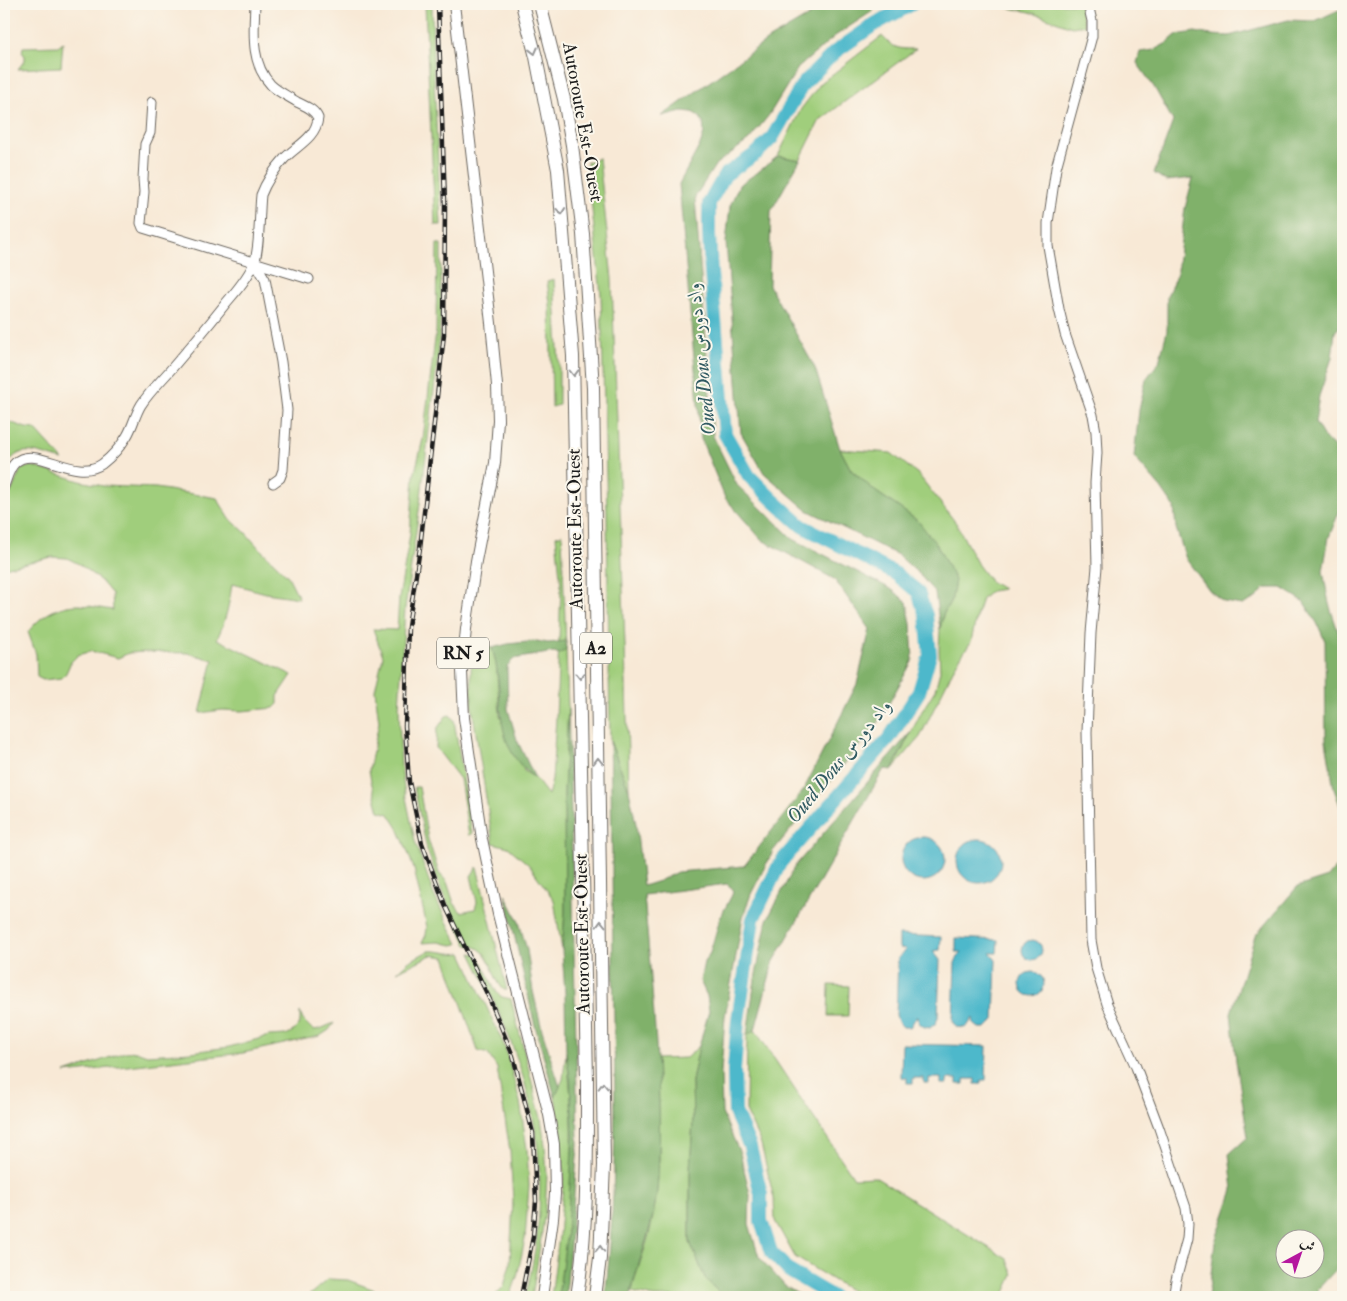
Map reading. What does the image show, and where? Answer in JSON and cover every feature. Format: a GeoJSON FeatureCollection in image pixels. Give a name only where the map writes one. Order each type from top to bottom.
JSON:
{"type":"FeatureCollection","features":[{"type":"Feature","properties":{"kind":"highway","name":"Autoroute Est-Ouest"},"geometry":{"type":"LineString","coordinates":[[522,4],[538,67],[558,170],[573,356],[587,1080],[586,1161],[581,1263],[577,1297]]}},
{"type":"Feature","properties":{"kind":"highway","name":"Autoroute Est-Ouest"},"geometry":{"type":"LineString","coordinates":[[540,4],[564,99],[572,145],[583,234],[593,388],[604,1156],[600,1258],[595,1297]]}},
{"type":"Feature","properties":{"kind":"main road","name":"RN 5"},"geometry":{"type":"LineString","coordinates":[[454,4],[491,323],[497,385],[498,420],[495,463],[476,561],[466,629],[462,672],[464,718],[482,839],[498,914],[549,1115],[554,1144],[554,1219],[542,1297]]}},
{"type":"Feature","properties":{"kind":"street"},"geometry":{"type":"LineString","coordinates":[[4,486],[13,465],[21,458],[34,458],[66,468],[84,470],[100,466],[128,436],[136,415],[148,395],[248,276],[255,262],[261,196],[264,186],[285,158],[303,145],[314,130],[318,118],[313,110],[272,85],[261,72],[254,45],[255,4]]}},
{"type":"Feature","properties":{"kind":"street"},"geometry":{"type":"LineString","coordinates":[[1088,4],[1092,21],[1092,36],[1056,168],[1048,223],[1048,246],[1065,334],[1093,416],[1098,452],[1095,483],[1097,567],[1091,633],[1087,732],[1091,940],[1096,968],[1107,1004],[1136,1067],[1186,1208],[1187,1239],[1173,1297]]}},
{"type":"Feature","properties":{"kind":"street"},"geometry":{"type":"LineString","coordinates":[[152,102],[150,133],[145,144],[141,223],[143,228],[309,279]]}},
{"type":"Feature","properties":{"kind":"street"},"geometry":{"type":"LineString","coordinates":[[255,262],[264,279],[281,362],[286,410],[283,470],[280,478],[273,483]]}},
{"type":"Feature","properties":{"kind":"green space"},"geometry":{"type":"Polygon","coordinates":[[[425,4],[432,4],[441,225],[435,225],[425,4]]]}},
{"type":"Feature","properties":{"kind":"green space"},"geometry":{"type":"Polygon","coordinates":[[[829,4],[870,4],[873,11],[835,36],[798,68],[769,115],[749,140],[716,164],[695,197],[713,436],[737,485],[793,539],[891,589],[907,602],[911,624],[913,660],[878,723],[773,851],[751,894],[743,917],[725,1016],[721,1072],[722,1113],[740,1153],[750,1194],[749,1224],[759,1257],[785,1286],[803,1297],[723,1297],[705,1278],[690,1242],[692,1081],[709,1011],[707,996],[700,981],[704,962],[710,953],[720,918],[732,895],[733,889],[727,884],[644,895],[659,1090],[659,1166],[657,1191],[649,1231],[630,1297],[605,1297],[612,1214],[615,1131],[610,741],[629,790],[636,824],[643,886],[677,872],[744,866],[803,791],[857,684],[870,629],[834,579],[762,540],[725,498],[701,439],[679,184],[701,143],[704,132],[703,122],[699,116],[692,112],[682,111],[662,116],[769,39],[829,4]]]}},
{"type":"Feature","properties":{"kind":"green space"},"geometry":{"type":"Polygon","coordinates":[[[989,4],[1079,4],[1085,25],[1072,27],[1030,12],[989,4]]]}},
{"type":"Feature","properties":{"kind":"green space"},"geometry":{"type":"Polygon","coordinates":[[[1343,8],[1343,322],[1335,332],[1332,358],[1319,396],[1315,422],[1325,439],[1343,455],[1343,502],[1329,537],[1323,571],[1329,604],[1343,646],[1343,814],[1334,789],[1326,741],[1325,641],[1317,623],[1303,601],[1282,588],[1265,588],[1256,598],[1242,605],[1224,602],[1210,591],[1186,559],[1176,528],[1174,507],[1161,488],[1134,457],[1139,410],[1146,379],[1159,362],[1167,331],[1167,296],[1177,273],[1185,208],[1193,178],[1166,181],[1154,173],[1173,121],[1154,87],[1137,63],[1140,52],[1154,50],[1167,43],[1176,35],[1195,32],[1229,36],[1288,20],[1315,21],[1343,8]]]}},
{"type":"Feature","properties":{"kind":"green space"},"geometry":{"type":"Polygon","coordinates":[[[882,36],[890,44],[897,47],[916,49],[820,120],[800,160],[778,156],[801,109],[821,83],[882,36]]]}},
{"type":"Feature","properties":{"kind":"green space"},"geometry":{"type":"Polygon","coordinates":[[[63,42],[61,67],[18,69],[25,60],[22,52],[23,47],[58,46],[63,42]]]}},
{"type":"Feature","properties":{"kind":"green space"},"geometry":{"type":"Polygon","coordinates":[[[778,156],[800,160],[771,211],[769,285],[815,368],[840,449],[851,470],[875,491],[918,521],[937,545],[955,580],[952,598],[943,615],[940,629],[935,593],[920,575],[898,555],[807,510],[764,473],[741,433],[726,242],[730,206],[739,185],[778,156]]]}},
{"type":"Feature","properties":{"kind":"green space"},"geometry":{"type":"Polygon","coordinates":[[[599,158],[612,279],[629,790],[610,741],[607,514],[601,295],[587,162],[599,158]]]}},
{"type":"Feature","properties":{"kind":"green space"},"geometry":{"type":"Polygon","coordinates":[[[437,244],[441,244],[441,308],[438,357],[405,608],[399,708],[401,766],[415,841],[434,895],[458,944],[452,945],[439,942],[422,943],[427,927],[414,869],[398,828],[389,814],[379,811],[369,770],[379,722],[375,690],[383,656],[373,629],[397,630],[399,598],[410,534],[414,476],[423,439],[436,331],[437,244]]]}},
{"type":"Feature","properties":{"kind":"green space"},"geometry":{"type":"Polygon","coordinates":[[[554,279],[559,366],[559,405],[552,407],[550,303],[547,281],[554,279]]]}},
{"type":"Feature","properties":{"kind":"green space"},"geometry":{"type":"Polygon","coordinates":[[[4,420],[26,428],[35,429],[63,460],[37,453],[22,452],[10,461],[4,471],[4,420]]]}},
{"type":"Feature","properties":{"kind":"green space"},"geometry":{"type":"Polygon","coordinates":[[[840,449],[891,453],[918,474],[956,523],[978,565],[990,581],[1003,589],[991,591],[982,599],[971,642],[956,664],[920,737],[892,770],[922,711],[935,690],[940,671],[940,629],[943,615],[952,598],[918,521],[875,491],[851,470],[840,449]]]}},
{"type":"Feature","properties":{"kind":"green space"},"geometry":{"type":"Polygon","coordinates":[[[32,466],[103,486],[156,488],[217,498],[230,519],[288,576],[299,598],[266,593],[232,584],[227,612],[217,639],[292,675],[278,696],[278,704],[274,708],[242,711],[222,710],[200,713],[213,660],[188,653],[129,653],[118,658],[91,651],[78,655],[71,662],[62,678],[43,680],[37,677],[36,654],[28,632],[38,621],[50,612],[63,607],[78,605],[113,610],[112,594],[101,581],[79,564],[67,558],[52,557],[4,568],[4,508],[21,469],[32,466]]]}},
{"type":"Feature","properties":{"kind":"green space"},"geometry":{"type":"Polygon","coordinates":[[[562,534],[568,707],[564,793],[565,912],[562,950],[554,900],[529,865],[508,847],[493,843],[472,707],[471,670],[474,642],[492,648],[496,662],[500,715],[524,771],[535,778],[548,795],[552,780],[556,718],[561,586],[556,536],[562,534]]]}},
{"type":"Feature","properties":{"kind":"green space"},"geometry":{"type":"Polygon","coordinates":[[[537,641],[548,643],[566,641],[566,650],[559,654],[554,652],[513,659],[507,667],[508,709],[517,740],[535,778],[520,765],[511,750],[505,734],[492,648],[537,641]]]}},
{"type":"Feature","properties":{"kind":"green space"},"geometry":{"type":"Polygon","coordinates":[[[568,707],[578,1145],[567,1283],[565,1297],[558,1297],[567,1231],[573,1135],[570,1078],[566,1052],[562,950],[565,912],[564,793],[568,707]]]}},
{"type":"Feature","properties":{"kind":"green space"},"geometry":{"type":"Polygon","coordinates":[[[450,715],[454,720],[472,833],[469,836],[460,779],[436,748],[437,729],[446,716],[450,715]]]}},
{"type":"Feature","properties":{"kind":"green space"},"geometry":{"type":"Polygon","coordinates":[[[910,733],[892,770],[884,769],[773,963],[755,1030],[747,1035],[755,979],[767,920],[795,866],[910,733]]]}},
{"type":"Feature","properties":{"kind":"green space"},"geometry":{"type":"Polygon","coordinates":[[[414,787],[419,787],[428,839],[439,873],[447,882],[454,903],[461,912],[475,909],[477,902],[471,876],[477,867],[507,990],[504,990],[499,984],[487,957],[482,951],[467,945],[442,892],[427,850],[414,787]]]}},
{"type":"Feature","properties":{"kind":"green space"},"geometry":{"type":"Polygon","coordinates":[[[1343,858],[1343,1264],[1318,1289],[1319,1297],[1208,1297],[1215,1242],[1233,1190],[1229,1154],[1248,1137],[1236,1061],[1231,1013],[1255,936],[1297,887],[1328,877],[1343,858]]]}},
{"type":"Feature","properties":{"kind":"green space"},"geometry":{"type":"Polygon","coordinates":[[[505,894],[519,922],[527,950],[533,991],[542,1030],[560,1087],[555,1097],[534,1022],[505,894]]]}},
{"type":"Feature","properties":{"kind":"green space"},"geometry":{"type":"Polygon","coordinates":[[[428,951],[462,953],[505,1047],[520,1102],[527,1149],[529,1186],[525,1239],[517,1277],[510,1297],[494,1297],[504,1286],[510,1264],[513,1200],[510,1151],[497,1068],[488,1054],[478,1051],[445,957],[431,955],[397,972],[408,962],[428,951]]]}},
{"type":"Feature","properties":{"kind":"green space"},"geometry":{"type":"Polygon","coordinates":[[[471,953],[476,954],[480,959],[497,993],[502,997],[511,999],[541,1118],[547,1175],[545,1212],[532,1297],[525,1297],[535,1252],[540,1182],[539,1159],[532,1113],[514,1051],[471,953]]]}},
{"type":"Feature","properties":{"kind":"green space"},"geometry":{"type":"Polygon","coordinates":[[[829,985],[849,986],[848,1016],[828,1016],[829,985]]]}},
{"type":"Feature","properties":{"kind":"green space"},"geometry":{"type":"Polygon","coordinates":[[[300,1012],[303,1020],[313,1030],[334,1023],[329,1030],[320,1036],[243,1053],[65,1073],[125,1052],[136,1051],[147,1055],[191,1052],[229,1047],[269,1036],[286,1035],[295,1030],[300,1022],[300,1012]]]}},
{"type":"Feature","properties":{"kind":"green space"},"geometry":{"type":"Polygon","coordinates":[[[755,1030],[854,1178],[875,1177],[1007,1259],[1013,1275],[1003,1297],[861,1297],[795,1257],[775,1221],[774,1199],[761,1144],[746,1111],[747,1035],[755,1030]]]}},
{"type":"Feature","properties":{"kind":"green space"},"geometry":{"type":"Polygon","coordinates":[[[699,1046],[692,1081],[690,1242],[705,1278],[723,1297],[654,1297],[632,1292],[655,1206],[659,1164],[657,1059],[686,1058],[699,1046]]]}},
{"type":"Feature","properties":{"kind":"green space"},"geometry":{"type":"Polygon","coordinates":[[[566,1052],[572,1113],[571,1175],[558,1297],[551,1297],[559,1236],[564,1172],[560,1124],[555,1097],[563,1079],[566,1052]]]}},
{"type":"Feature","properties":{"kind":"green space"},"geometry":{"type":"Polygon","coordinates":[[[328,1279],[348,1280],[391,1296],[307,1297],[328,1279]]]}},
{"type":"Feature","properties":{"kind":"water"},"geometry":{"type":"Polygon","coordinates":[[[923,837],[935,841],[941,847],[945,859],[941,871],[935,877],[923,881],[911,877],[905,871],[901,859],[905,847],[911,841],[923,837]]]}},
{"type":"Feature","properties":{"kind":"water"},"geometry":{"type":"Polygon","coordinates":[[[975,839],[983,839],[995,845],[1001,861],[995,877],[983,883],[975,883],[963,877],[957,865],[957,857],[963,845],[975,839]]]}},
{"type":"Feature","properties":{"kind":"water"},"geometry":{"type":"Polygon","coordinates":[[[899,935],[941,937],[940,950],[933,951],[940,960],[938,1017],[936,1023],[930,1028],[921,1025],[917,1016],[910,1027],[903,1027],[898,1022],[896,1015],[898,958],[906,949],[899,948],[899,935]]]}},
{"type":"Feature","properties":{"kind":"water"},"geometry":{"type":"Polygon","coordinates":[[[956,938],[998,940],[997,953],[990,953],[996,960],[994,1020],[986,1028],[979,1028],[974,1024],[973,1018],[966,1028],[957,1027],[953,1021],[955,963],[962,952],[956,952],[956,938]]]}},
{"type":"Feature","properties":{"kind":"water"},"geometry":{"type":"Polygon","coordinates":[[[1032,940],[1039,943],[1042,950],[1039,957],[1032,960],[1025,957],[1022,950],[1025,943],[1032,940]]]}},
{"type":"Feature","properties":{"kind":"water"},"geometry":{"type":"Polygon","coordinates":[[[1027,972],[1037,972],[1044,979],[1044,989],[1037,996],[1027,996],[1020,989],[1020,979],[1027,972]]]}},
{"type":"Feature","properties":{"kind":"water"},"geometry":{"type":"Polygon","coordinates":[[[902,1044],[987,1046],[986,1080],[981,1080],[981,1084],[975,1084],[975,1079],[964,1079],[964,1084],[957,1084],[957,1079],[947,1079],[947,1084],[941,1084],[941,1078],[929,1078],[929,1083],[924,1083],[924,1078],[913,1078],[913,1083],[907,1083],[907,1078],[901,1077],[902,1044]]]}},
{"type":"Feature","properties":{"kind":"waterway","name":"Oued Dous واد دورس"},"geometry":{"type":"LineString","coordinates":[[833,1297],[789,1271],[771,1252],[761,1221],[761,1194],[750,1147],[735,1112],[734,1070],[738,1020],[753,919],[780,863],[890,737],[919,692],[930,655],[926,615],[918,592],[896,574],[802,526],[773,500],[749,476],[725,434],[711,273],[709,203],[725,175],[757,153],[772,138],[803,84],[835,52],[875,24],[912,4]]}},
{"type":"Feature","properties":{"kind":"railway"},"geometry":{"type":"LineString","coordinates":[[438,4],[445,203],[444,334],[420,548],[408,627],[405,726],[409,782],[422,843],[445,905],[490,1000],[513,1056],[533,1133],[536,1201],[533,1237],[521,1297]]}}]}
